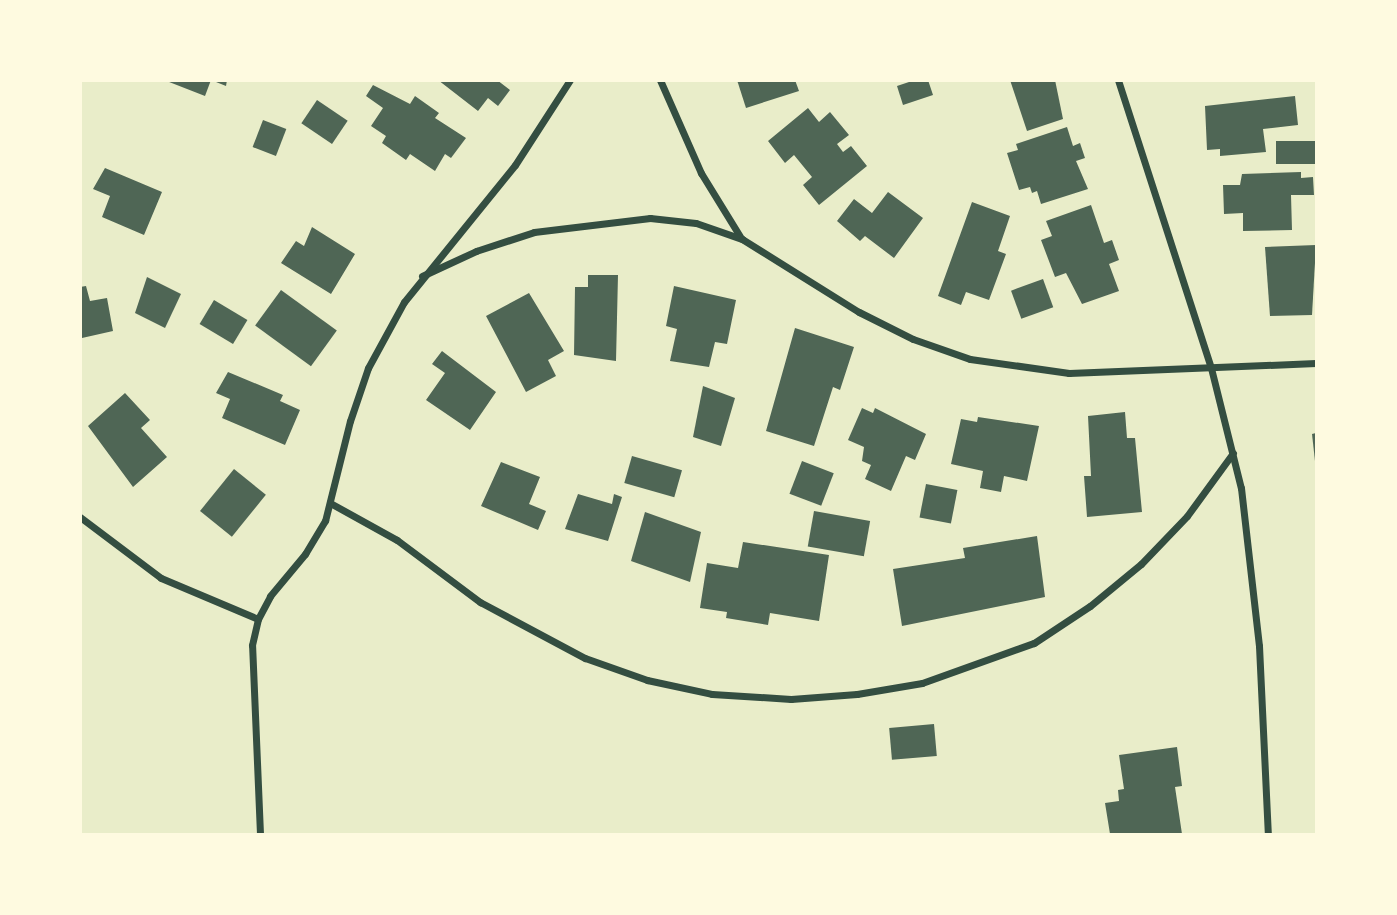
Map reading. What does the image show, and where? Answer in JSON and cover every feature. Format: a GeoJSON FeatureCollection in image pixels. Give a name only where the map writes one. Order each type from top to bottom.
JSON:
{"type":"FeatureCollection","features":[{"type":"Feature","properties":{"kind":"street"},"geometry":{"type":"LineString","coordinates":[[260,835],[252,645],[258,619],[270,596],[305,554],[332,504],[350,421],[368,368],[422,276],[515,165],[570,80]]}},
{"type":"Feature","properties":{"kind":"street"},"geometry":{"type":"LineString","coordinates":[[660,80],[701,173],[742,239]]}},
{"type":"Feature","properties":{"kind":"street"},"geometry":{"type":"LineString","coordinates":[[1118,80],[1211,368],[1233,453],[1259,646],[1268,835]]}},
{"type":"Feature","properties":{"kind":"street"},"geometry":{"type":"LineString","coordinates":[[422,276],[476,250],[534,232],[592,222],[650,218],[696,223],[742,239],[859,312],[913,339],[971,359],[1069,373],[1317,363]]}},
{"type":"Feature","properties":{"kind":"street"},"geometry":{"type":"LineString","coordinates":[[332,504],[397,540],[480,602],[585,658],[647,680],[712,694],[791,699],[857,694],[922,683],[1034,643],[1090,606],[1141,564],[1187,516],[1233,453]]}},
{"type":"Feature","properties":{"kind":"street"},"geometry":{"type":"LineString","coordinates":[[80,517],[162,578],[258,619]]}},
{"type":"Feature","properties":{"kind":"building"},"geometry":{"type":"Polygon","coordinates":[[[164,80],[211,80],[205,96],[164,80]]]}},
{"type":"Feature","properties":{"kind":"building"},"geometry":{"type":"Polygon","coordinates":[[[211,80],[227,80],[226,86],[211,80]]]}},
{"type":"Feature","properties":{"kind":"building"},"geometry":{"type":"Polygon","coordinates":[[[438,80],[497,80],[510,90],[498,106],[488,98],[478,111],[438,80]]]}},
{"type":"Feature","properties":{"kind":"building"},"geometry":{"type":"Polygon","coordinates":[[[737,80],[795,80],[799,91],[746,108],[737,80]]]}},
{"type":"Feature","properties":{"kind":"building"},"geometry":{"type":"Polygon","coordinates":[[[915,80],[928,80],[933,95],[903,105],[897,86],[915,80]]]}},
{"type":"Feature","properties":{"kind":"building"},"geometry":{"type":"Polygon","coordinates":[[[1010,80],[1055,80],[1063,119],[1027,131],[1010,80]]]}},
{"type":"Feature","properties":{"kind":"building"},"geometry":{"type":"Polygon","coordinates":[[[373,85],[410,104],[415,96],[439,113],[435,118],[466,138],[451,158],[445,154],[435,171],[410,154],[406,160],[382,143],[386,136],[371,126],[383,108],[366,96],[373,85]]]}},
{"type":"Feature","properties":{"kind":"building"},"geometry":{"type":"Polygon","coordinates":[[[1295,96],[1298,125],[1263,129],[1266,152],[1220,156],[1220,149],[1207,150],[1205,106],[1295,96]]]}},
{"type":"Feature","properties":{"kind":"building"},"geometry":{"type":"Polygon","coordinates":[[[317,100],[348,121],[332,144],[301,123],[317,100]]]}},
{"type":"Feature","properties":{"kind":"building"},"geometry":{"type":"Polygon","coordinates":[[[808,108],[819,122],[830,112],[849,135],[837,144],[843,152],[851,146],[867,166],[819,205],[803,185],[812,177],[794,155],[785,163],[768,141],[808,108]]]}},
{"type":"Feature","properties":{"kind":"building"},"geometry":{"type":"Polygon","coordinates":[[[263,120],[286,129],[276,156],[253,147],[263,120]]]}},
{"type":"Feature","properties":{"kind":"building"},"geometry":{"type":"Polygon","coordinates":[[[1067,127],[1073,146],[1080,143],[1085,158],[1076,161],[1088,189],[1041,204],[1037,191],[1032,193],[1030,187],[1019,190],[1007,153],[1018,150],[1016,144],[1067,127]]]}},
{"type":"Feature","properties":{"kind":"building"},"geometry":{"type":"Polygon","coordinates":[[[1276,141],[1316,141],[1316,164],[1276,164],[1276,141]]]}},
{"type":"Feature","properties":{"kind":"building"},"geometry":{"type":"Polygon","coordinates":[[[105,168],[162,192],[144,235],[102,217],[110,196],[93,189],[105,168]]]}},
{"type":"Feature","properties":{"kind":"building"},"geometry":{"type":"Polygon","coordinates":[[[1301,172],[1301,178],[1313,177],[1314,195],[1291,195],[1292,230],[1243,231],[1243,213],[1224,214],[1223,185],[1240,185],[1242,174],[1301,172]]]}},
{"type":"Feature","properties":{"kind":"building"},"geometry":{"type":"Polygon","coordinates":[[[888,192],[923,218],[894,258],[865,236],[860,241],[837,221],[854,199],[872,213],[888,192]]]}},
{"type":"Feature","properties":{"kind":"building"},"geometry":{"type":"Polygon","coordinates":[[[972,202],[1010,216],[998,251],[1006,254],[989,300],[966,292],[961,305],[938,296],[972,202]]]}},
{"type":"Feature","properties":{"kind":"building"},"geometry":{"type":"Polygon","coordinates":[[[1091,205],[1104,243],[1112,240],[1119,260],[1109,264],[1119,291],[1082,304],[1066,273],[1055,277],[1041,240],[1052,236],[1046,221],[1091,205]]]}},
{"type":"Feature","properties":{"kind":"building"},"geometry":{"type":"Polygon","coordinates":[[[312,227],[355,254],[331,294],[281,263],[296,241],[304,246],[312,227]]]}},
{"type":"Feature","properties":{"kind":"building"},"geometry":{"type":"Polygon","coordinates":[[[1316,245],[1312,315],[1270,316],[1265,247],[1316,245]]]}},
{"type":"Feature","properties":{"kind":"building"},"geometry":{"type":"Polygon","coordinates":[[[588,275],[618,275],[616,361],[574,355],[575,287],[588,287],[588,275]]]}},
{"type":"Feature","properties":{"kind":"building"},"geometry":{"type":"Polygon","coordinates":[[[147,277],[181,294],[165,328],[135,313],[147,277]]]}},
{"type":"Feature","properties":{"kind":"building"},"geometry":{"type":"Polygon","coordinates":[[[1043,279],[1053,307],[1021,319],[1011,291],[1043,279]]]}},
{"type":"Feature","properties":{"kind":"building"},"geometry":{"type":"Polygon","coordinates":[[[86,286],[90,301],[107,298],[113,331],[82,338],[80,348],[80,287],[86,286]]]}},
{"type":"Feature","properties":{"kind":"building"},"geometry":{"type":"Polygon","coordinates":[[[674,286],[736,300],[727,344],[715,342],[709,367],[670,361],[677,329],[666,326],[674,286]]]}},
{"type":"Feature","properties":{"kind":"building"},"geometry":{"type":"Polygon","coordinates":[[[281,290],[337,331],[311,366],[255,326],[281,290]]]}},
{"type":"Feature","properties":{"kind":"building"},"geometry":{"type":"Polygon","coordinates":[[[529,293],[564,351],[548,360],[556,376],[526,392],[486,316],[529,293]]]}},
{"type":"Feature","properties":{"kind":"building"},"geometry":{"type":"Polygon","coordinates":[[[214,300],[247,320],[233,344],[200,324],[214,300]]]}},
{"type":"Feature","properties":{"kind":"building"},"geometry":{"type":"Polygon","coordinates":[[[795,328],[854,347],[840,390],[833,387],[814,446],[766,431],[795,328]]]}},
{"type":"Feature","properties":{"kind":"building"},"geometry":{"type":"Polygon","coordinates":[[[442,351],[496,392],[470,430],[426,400],[445,373],[432,364],[442,351]]]}},
{"type":"Feature","properties":{"kind":"building"},"geometry":{"type":"Polygon","coordinates":[[[228,372],[283,395],[280,401],[300,410],[285,445],[222,418],[230,399],[216,393],[228,372]]]}},
{"type":"Feature","properties":{"kind":"building"},"geometry":{"type":"Polygon","coordinates":[[[703,386],[735,398],[721,446],[693,437],[703,386]]]}},
{"type":"Feature","properties":{"kind":"building"},"geometry":{"type":"Polygon","coordinates":[[[125,393],[150,420],[141,428],[167,457],[133,487],[88,426],[125,393]]]}},
{"type":"Feature","properties":{"kind":"building"},"geometry":{"type":"Polygon","coordinates":[[[862,408],[873,413],[875,408],[926,434],[915,460],[906,456],[891,491],[865,479],[871,465],[862,461],[864,447],[848,440],[862,408]]]}},
{"type":"Feature","properties":{"kind":"building"},"geometry":{"type":"Polygon","coordinates":[[[1125,412],[1127,438],[1135,438],[1142,512],[1087,517],[1084,476],[1091,476],[1088,416],[1125,412]]]}},
{"type":"Feature","properties":{"kind":"building"},"geometry":{"type":"Polygon","coordinates":[[[978,417],[1039,426],[1027,481],[1004,476],[1001,492],[980,488],[983,471],[951,464],[961,419],[977,422],[978,417]]]}},
{"type":"Feature","properties":{"kind":"building"},"geometry":{"type":"Polygon","coordinates":[[[1316,433],[1316,461],[1315,461],[1312,434],[1316,433]]]}},
{"type":"Feature","properties":{"kind":"building"},"geometry":{"type":"Polygon","coordinates":[[[632,456],[682,470],[674,497],[624,483],[632,456]]]}},
{"type":"Feature","properties":{"kind":"building"},"geometry":{"type":"Polygon","coordinates":[[[802,461],[834,473],[821,506],[789,494],[802,461]]]}},
{"type":"Feature","properties":{"kind":"building"},"geometry":{"type":"Polygon","coordinates":[[[501,462],[540,477],[529,504],[546,511],[538,530],[481,506],[501,462]]]}},
{"type":"Feature","properties":{"kind":"building"},"geometry":{"type":"Polygon","coordinates":[[[234,469],[266,495],[232,537],[200,511],[234,469]]]}},
{"type":"Feature","properties":{"kind":"building"},"geometry":{"type":"Polygon","coordinates":[[[926,484],[957,490],[951,523],[920,517],[926,484]]]}},
{"type":"Feature","properties":{"kind":"building"},"geometry":{"type":"Polygon","coordinates":[[[578,494],[612,504],[614,494],[622,497],[608,541],[565,529],[578,494]]]}},
{"type":"Feature","properties":{"kind":"building"},"geometry":{"type":"Polygon","coordinates":[[[814,511],[870,521],[864,556],[808,546],[814,511]]]}},
{"type":"Feature","properties":{"kind":"building"},"geometry":{"type":"Polygon","coordinates":[[[645,512],[701,532],[690,582],[631,561],[645,512]]]}},
{"type":"Feature","properties":{"kind":"building"},"geometry":{"type":"Polygon","coordinates":[[[1037,536],[1045,597],[902,626],[893,569],[965,558],[963,548],[1037,536]]]}},
{"type":"Feature","properties":{"kind":"building"},"geometry":{"type":"Polygon","coordinates":[[[743,542],[829,555],[819,621],[770,613],[768,625],[726,618],[727,612],[700,608],[707,563],[738,568],[743,542]]]}},
{"type":"Feature","properties":{"kind":"building"},"geometry":{"type":"Polygon","coordinates":[[[934,724],[937,756],[892,760],[889,728],[934,724]]]}},
{"type":"Feature","properties":{"kind":"building"},"geometry":{"type":"Polygon","coordinates":[[[1177,747],[1182,786],[1175,787],[1182,834],[1110,834],[1105,803],[1119,801],[1118,790],[1124,789],[1119,755],[1177,747]]]}}]}
